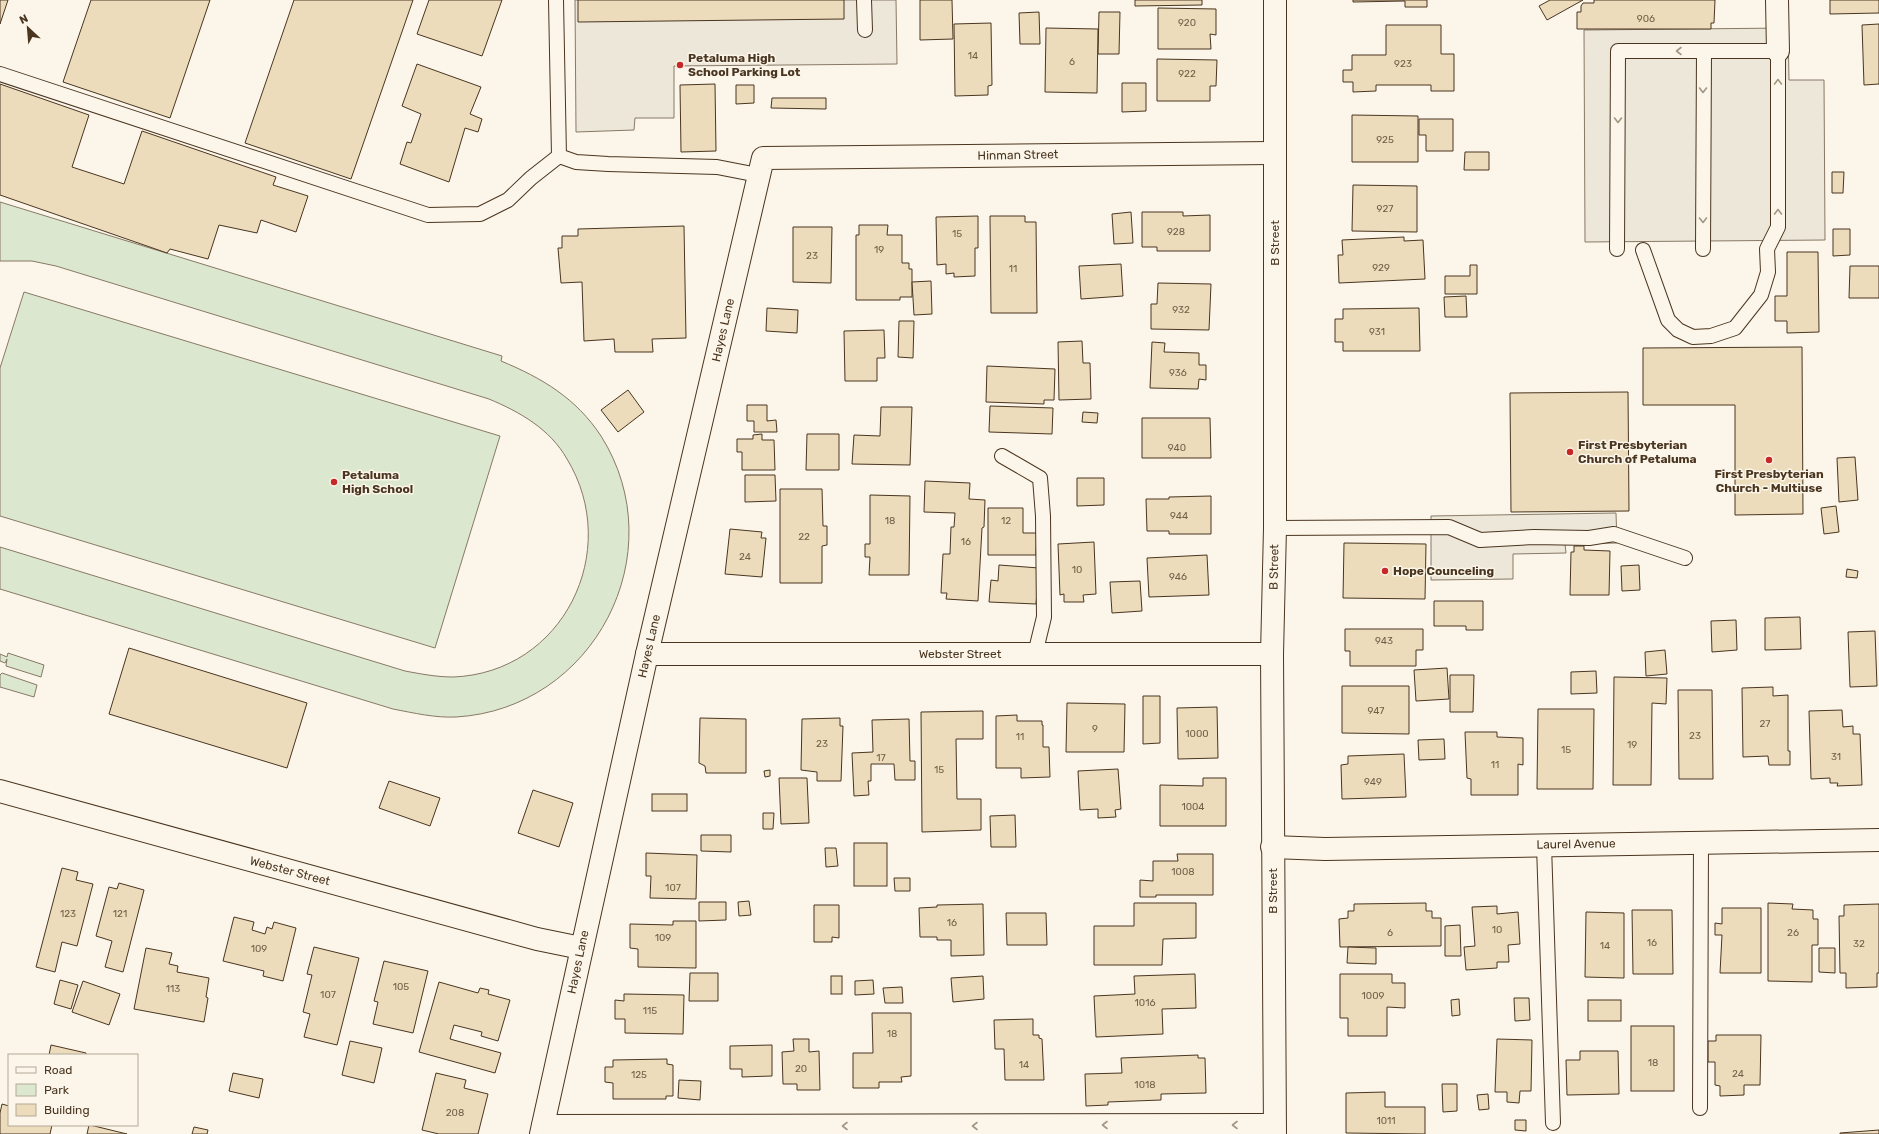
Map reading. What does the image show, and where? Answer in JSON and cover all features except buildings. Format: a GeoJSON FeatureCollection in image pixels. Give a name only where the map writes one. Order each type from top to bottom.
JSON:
{"type":"FeatureCollection","features":[{"type":"Feature","properties":{"kind":"street","name":"B Street"},"geometry":{"type":"LineString","coordinates":[[1275,0],[1275,528],[1272,654],[1272,847],[1275,1130]]}},
{"type":"Feature","properties":{"kind":"street"},"geometry":{"type":"LineString","coordinates":[[1777,0],[1778,51]]}},
{"type":"Feature","properties":{"kind":"street","name":"Hinman Street"},"geometry":{"type":"LineString","coordinates":[[760,167],[1274,153]]}},
{"type":"Feature","properties":{"kind":"street","name":"Hayes Lane"},"geometry":{"type":"LineString","coordinates":[[542,1130],[647,654],[760,167]]}},
{"type":"Feature","properties":{"kind":"street","name":"Webster Street"},"geometry":{"type":"LineString","coordinates":[[647,654],[1272,654]]}},
{"type":"Feature","properties":{"kind":"street","name":"Webster Street"},"geometry":{"type":"LineString","coordinates":[[0,791],[536,939],[581,948]]}},
{"type":"Feature","properties":{"kind":"street","name":"Laurel Avenue"},"geometry":{"type":"LineString","coordinates":[[1272,847],[1325,849],[1879,840]]}},
{"type":"Feature","properties":{"kind":"street"},"geometry":{"type":"LineString","coordinates":[[542,1130],[1275,1130]]}},
{"type":"Feature","properties":{"kind":"lane"},"geometry":{"type":"LineString","coordinates":[[556,0],[559,156]]}},
{"type":"Feature","properties":{"kind":"lane"},"geometry":{"type":"LineString","coordinates":[[864,0],[865,30]]}},
{"type":"Feature","properties":{"kind":"lane"},"geometry":{"type":"LineString","coordinates":[[1617,250],[1618,51],[1778,51],[1778,227],[1767,249],[1768,272],[1761,295],[1749,312],[1734,328],[1711,336],[1693,337],[1678,330],[1668,320],[1644,250]]}},
{"type":"Feature","properties":{"kind":"lane"},"geometry":{"type":"LineString","coordinates":[[1703,249],[1704,51]]}},
{"type":"Feature","properties":{"kind":"lane"},"geometry":{"type":"LineString","coordinates":[[0,74],[428,215],[480,214],[508,200],[530,178],[559,156]]}},
{"type":"Feature","properties":{"kind":"lane"},"geometry":{"type":"LineString","coordinates":[[559,156],[576,162],[760,167]]}},
{"type":"Feature","properties":{"kind":"lane"},"geometry":{"type":"LineString","coordinates":[[1002,456],[1040,478],[1043,516],[1044,617],[1034,654]]}},
{"type":"Feature","properties":{"kind":"lane"},"geometry":{"type":"LineString","coordinates":[[1275,528],[1449,527],[1480,540],[1534,537],[1589,538],[1614,534],[1685,558]]}},
{"type":"Feature","properties":{"kind":"lane"},"geometry":{"type":"LineString","coordinates":[[1700,1108],[1701,843]]}},
{"type":"Feature","properties":{"kind":"lane"},"geometry":{"type":"LineString","coordinates":[[1544,845],[1553,1123]]}},
{"type":"Feature","properties":{"kind":"green space"},"geometry":{"type":"Polygon","coordinates":[[[0,202],[502,356],[501,361],[544,382],[569,400],[581,411],[601,436],[622,481],[629,528],[624,574],[608,617],[582,655],[547,686],[505,707],[456,717],[432,716],[393,709],[0,589],[0,547],[405,671],[435,676],[453,677],[492,670],[525,654],[552,631],[572,601],[585,567],[588,531],[583,495],[567,459],[560,448],[543,430],[523,416],[489,399],[56,266],[32,261],[0,261],[0,202]]]}},
{"type":"Feature","properties":{"kind":"green space"},"geometry":{"type":"Polygon","coordinates":[[[24,292],[500,436],[435,648],[0,516],[0,368],[24,292]]]}},
{"type":"Feature","properties":{"kind":"green space"},"geometry":{"type":"Polygon","coordinates":[[[8,653],[44,665],[41,677],[6,666],[7,659],[5,663],[0,661],[0,654],[7,657],[8,653]]]}},
{"type":"Feature","properties":{"kind":"green space"},"geometry":{"type":"Polygon","coordinates":[[[2,673],[37,685],[34,697],[0,687],[0,675],[2,673]]]}},
{"type":"Feature","properties":{"kind":"shaded area","name":"Petaluma High School Parking Lot"},"geometry":{"type":"Polygon","coordinates":[[[575,0],[896,0],[897,64],[674,66],[674,118],[635,118],[634,130],[576,132],[575,0]]]}},
{"type":"Feature","properties":{"kind":"shaded area"},"geometry":{"type":"Polygon","coordinates":[[[1788,28],[1789,80],[1824,80],[1825,240],[1585,242],[1584,30],[1788,28]]]}},
{"type":"Feature","properties":{"kind":"shaded area"},"geometry":{"type":"Polygon","coordinates":[[[1616,513],[1617,543],[1565,544],[1566,553],[1513,554],[1513,579],[1431,580],[1431,516],[1616,513]]]}},
{"type":"Feature","properties":{"kind":"place","name":"Petaluma High School Parking Lot"},"geometry":{"type":"Point","coordinates":[680,65]}},
{"type":"Feature","properties":{"kind":"place","name":"First Presbyterian Church of Petaluma"},"geometry":{"type":"Point","coordinates":[1570,452]}},
{"type":"Feature","properties":{"kind":"place","name":"First Presbyterian Church - Multiuse"},"geometry":{"type":"Point","coordinates":[1769,460]}},
{"type":"Feature","properties":{"kind":"place","name":"Petaluma High School"},"geometry":{"type":"Point","coordinates":[334,482]}},
{"type":"Feature","properties":{"kind":"place","name":"Hope Counceling"},"geometry":{"type":"Point","coordinates":[1385,571]}}]}
